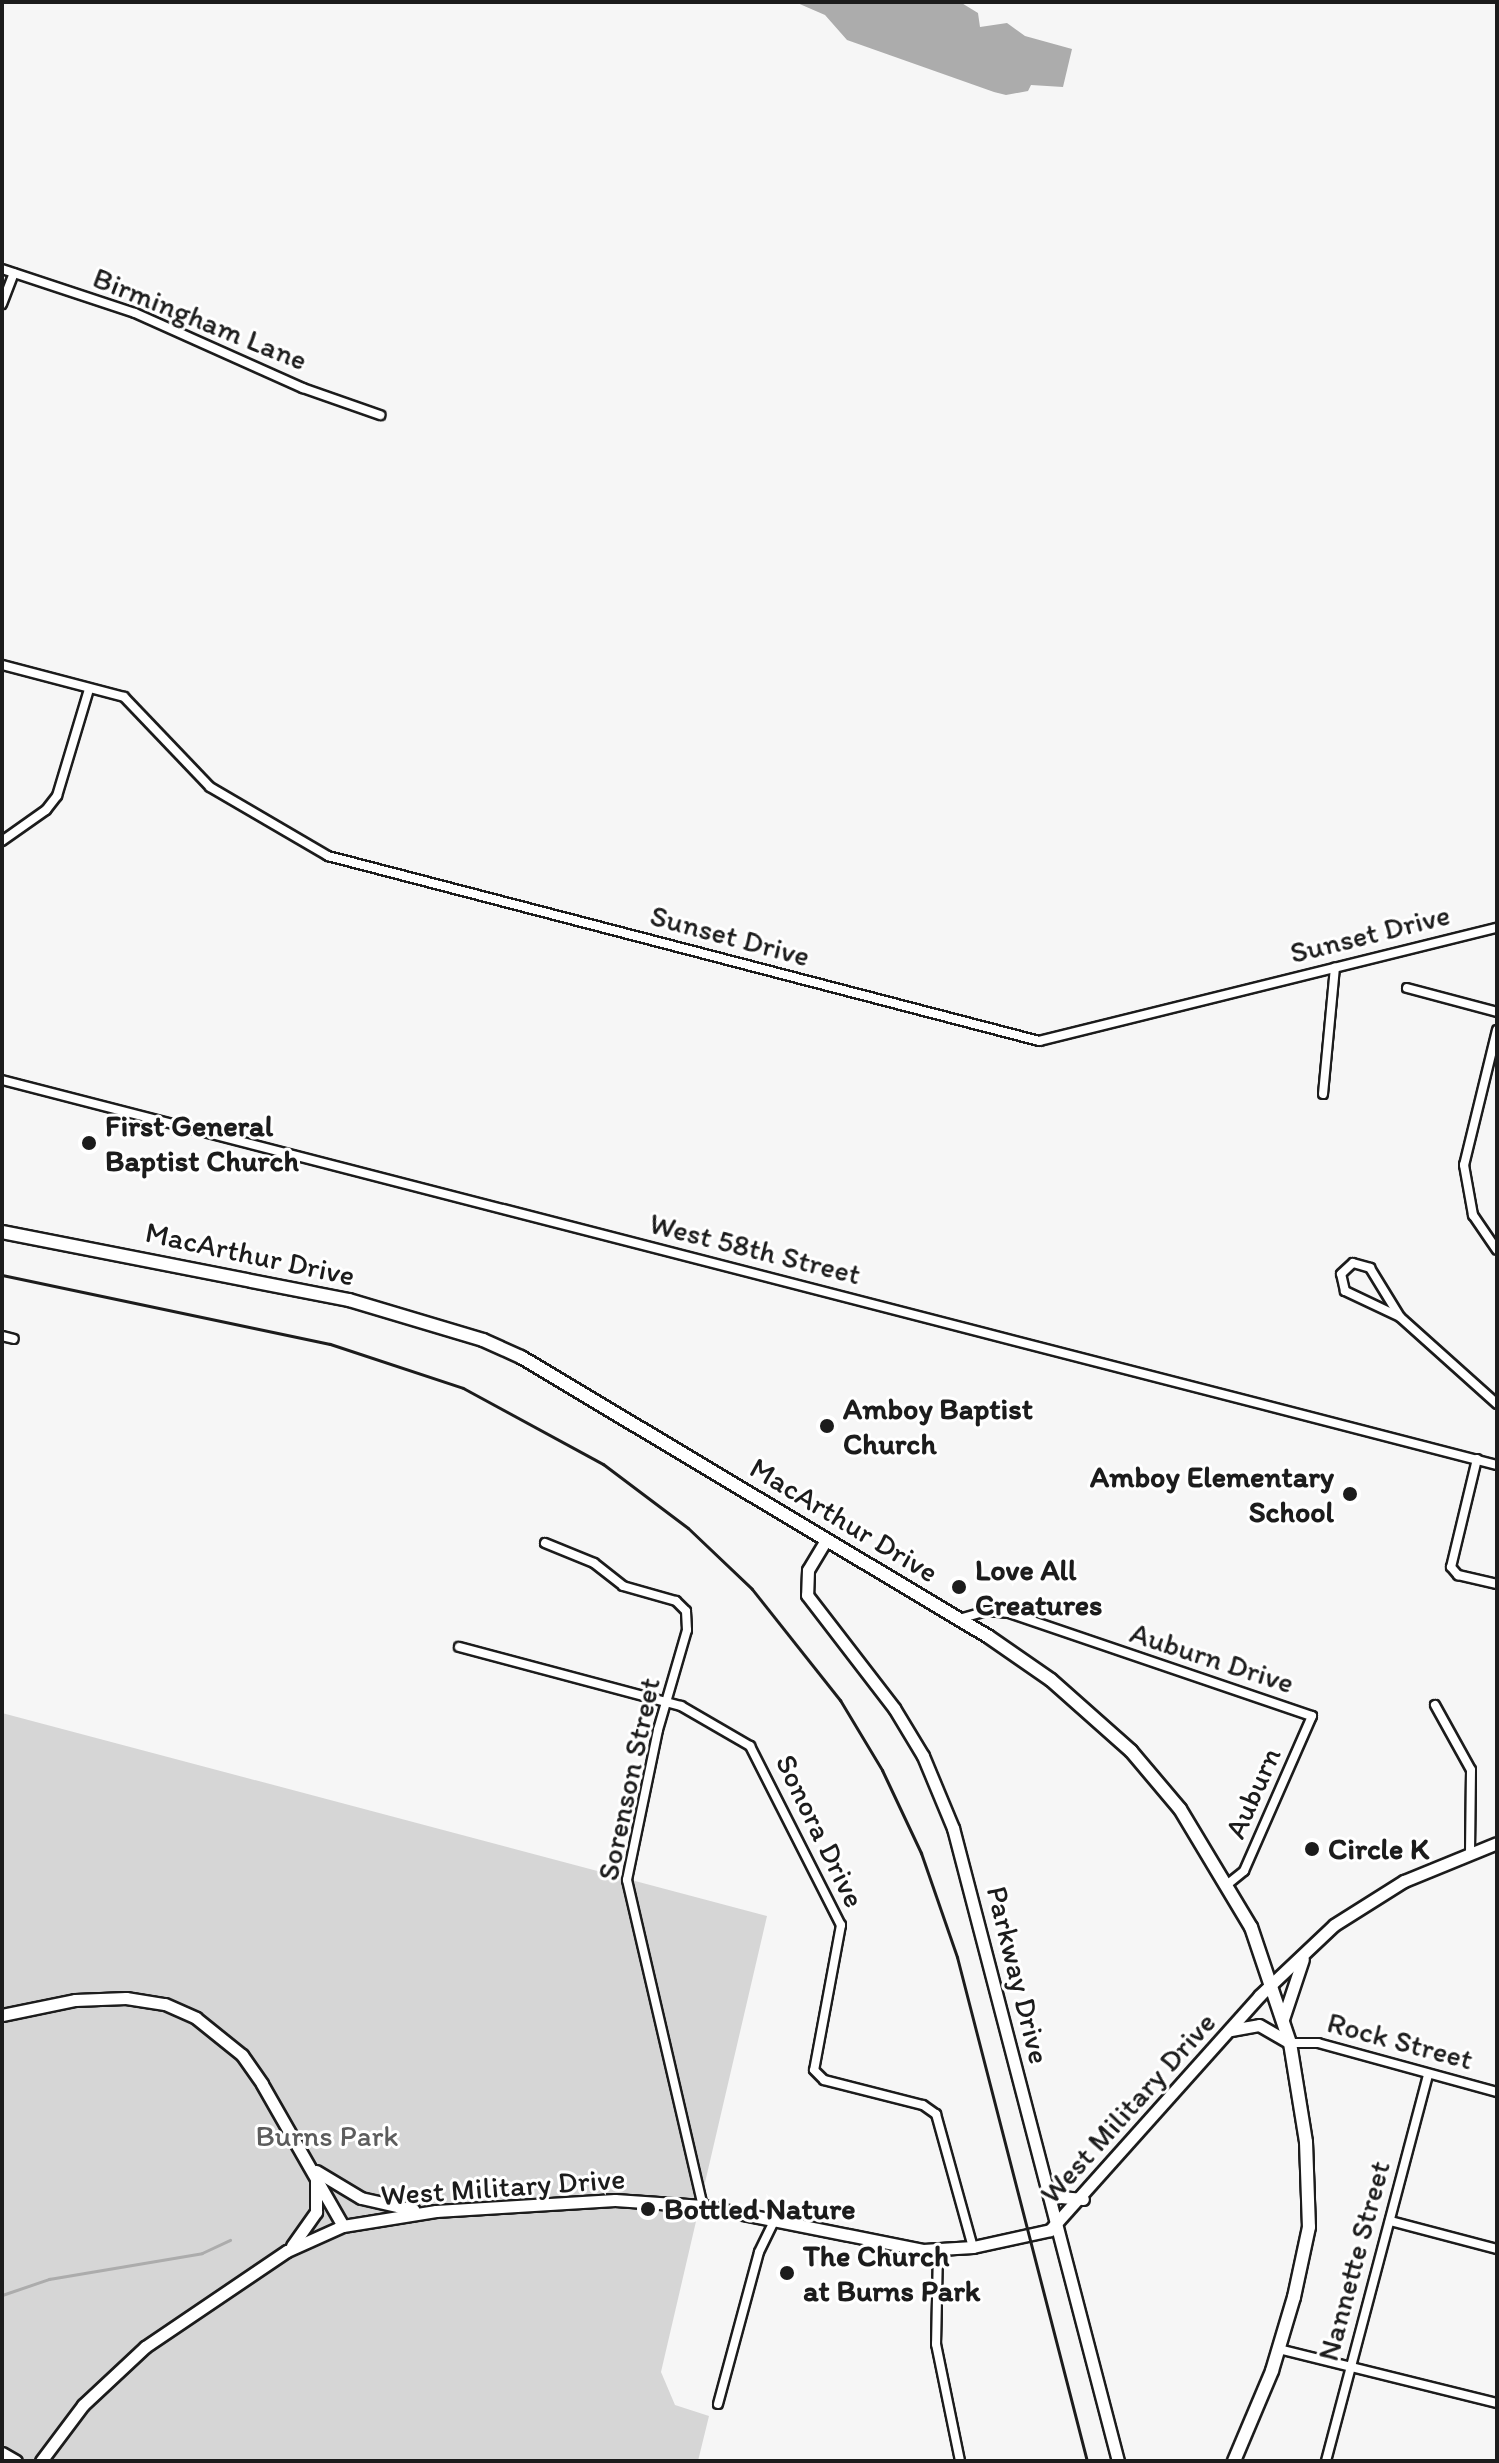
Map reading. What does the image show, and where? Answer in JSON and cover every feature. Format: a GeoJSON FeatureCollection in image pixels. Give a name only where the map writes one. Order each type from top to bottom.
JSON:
{"type":"FeatureCollection","features":[{"type":"Feature","properties":{"kind":"main road","name":"MacArthur Drive"},"geometry":{"type":"LineString","coordinates":[[2,1232],[349,1300],[483,1340],[959,1619],[1051,1680],[1108,1729],[1180,1809],[1229,1883],[1273,1983],[1290,2043],[1306,2142],[1309,2227],[1279,2349],[1234,2461]]}},
{"type":"Feature","properties":{"kind":"street","name":"Birmingham Lane"},"geometry":{"type":"LineString","coordinates":[[2,269],[135,313],[277,377],[380,415]]}},
{"type":"Feature","properties":{"kind":"street"},"geometry":{"type":"LineString","coordinates":[[2,304],[14,273]]}},
{"type":"Feature","properties":{"kind":"street","name":"Sunset Drive"},"geometry":{"type":"LineString","coordinates":[[2,665],[134,703],[210,787],[328,856],[1034,1040],[1497,928]]}},
{"type":"Feature","properties":{"kind":"street"},"geometry":{"type":"LineString","coordinates":[[2,841],[57,796],[89,689]]}},
{"type":"Feature","properties":{"kind":"street"},"geometry":{"type":"LineString","coordinates":[[1323,1094],[1335,968]]}},
{"type":"Feature","properties":{"kind":"street"},"geometry":{"type":"LineString","coordinates":[[1407,988],[1497,1012]]}},
{"type":"Feature","properties":{"kind":"street"},"geometry":{"type":"LineString","coordinates":[[1497,1030],[1464,1158],[1473,1215],[1497,1250]]}},
{"type":"Feature","properties":{"kind":"street","name":"West 58th Street"},"geometry":{"type":"LineString","coordinates":[[2,1080],[1497,1465]]}},
{"type":"Feature","properties":{"kind":"street"},"geometry":{"type":"LineString","coordinates":[[1400,1317],[1345,1291],[1343,1271],[1357,1262],[1368,1266],[1400,1317],[1497,1404]]}},
{"type":"Feature","properties":{"kind":"street"},"geometry":{"type":"LineString","coordinates":[[2,1336],[14,1339]]}},
{"type":"Feature","properties":{"kind":"street"},"geometry":{"type":"LineString","coordinates":[[1477,1459],[1451,1567],[1458,1575],[1497,1584]]}},
{"type":"Feature","properties":{"kind":"street","name":"Parkway Drive"},"geometry":{"type":"LineString","coordinates":[[826,1540],[808,1570],[807,1595],[894,1708],[936,1785],[969,1879],[1118,2461]]}},
{"type":"Feature","properties":{"kind":"street","name":"Sorenson Street"},"geometry":{"type":"LineString","coordinates":[[545,1543],[594,1563],[623,1586],[676,1601],[686,1611],[687,1630],[666,1702],[627,1880],[703,2206]]}},
{"type":"Feature","properties":{"kind":"street","name":"Auburn Drive"},"geometry":{"type":"LineString","coordinates":[[959,1619],[987,1611],[1009,1613],[1312,1716]]}},
{"type":"Feature","properties":{"kind":"street","name":"Sonora Drive"},"geometry":{"type":"LineString","coordinates":[[459,1647],[666,1702],[706,1716],[741,1737],[764,1767],[841,1925],[814,2070],[824,2080],[923,2105],[936,2114],[973,2247]]}},
{"type":"Feature","properties":{"kind":"street"},"geometry":{"type":"LineString","coordinates":[[1435,1705],[1471,1770],[1470,1853]]}},
{"type":"Feature","properties":{"kind":"street","name":"Auburn"},"geometry":{"type":"LineString","coordinates":[[1229,1883],[1244,1871],[1312,1716]]}},
{"type":"Feature","properties":{"kind":"street","name":"West Military Drive"},"geometry":{"type":"LineString","coordinates":[[41,2461],[123,2365],[287,2251],[343,2226],[427,2212],[615,2200],[703,2206],[775,2219],[889,2246],[938,2250],[973,2247],[1057,2226],[1230,2030],[1306,1952],[1374,1898],[1497,1843]]}},
{"type":"Feature","properties":{"kind":"street"},"geometry":{"type":"LineString","coordinates":[[1283,2019],[1306,1952]]}},
{"type":"Feature","properties":{"kind":"street"},"geometry":{"type":"LineString","coordinates":[[2,2015],[103,1997],[148,2000],[179,2010],[242,2055],[315,2171],[343,2226]]}},
{"type":"Feature","properties":{"kind":"street"},"geometry":{"type":"LineString","coordinates":[[1230,2030],[1264,2026],[1290,2043]]}},
{"type":"Feature","properties":{"kind":"street","name":"Rock Street"},"geometry":{"type":"LineString","coordinates":[[1290,2043],[1318,2043],[1497,2092]]}},
{"type":"Feature","properties":{"kind":"street","name":"Nannette Street"},"geometry":{"type":"LineString","coordinates":[[1326,2461],[1428,2074]]}},
{"type":"Feature","properties":{"kind":"street"},"geometry":{"type":"LineString","coordinates":[[315,2171],[361,2198],[427,2212]]}},
{"type":"Feature","properties":{"kind":"street"},"geometry":{"type":"LineString","coordinates":[[287,2251],[316,2212],[315,2171]]}},
{"type":"Feature","properties":{"kind":"street"},"geometry":{"type":"LineString","coordinates":[[1049,2196],[1083,2199]]}},
{"type":"Feature","properties":{"kind":"street"},"geometry":{"type":"LineString","coordinates":[[718,2404],[759,2252],[775,2219]]}},
{"type":"Feature","properties":{"kind":"street"},"geometry":{"type":"LineString","coordinates":[[1390,2221],[1497,2249]]}},
{"type":"Feature","properties":{"kind":"street"},"geometry":{"type":"LineString","coordinates":[[938,2250],[936,2344],[960,2461]]}},
{"type":"Feature","properties":{"kind":"street"},"geometry":{"type":"LineString","coordinates":[[1279,2349],[1497,2403]]}},
{"type":"Feature","properties":{"kind":"street"},"geometry":{"type":"LineString","coordinates":[[3,2457],[16,2461]]}},
{"type":"Feature","properties":{"kind":"green space","name":"Burns Park"},"geometry":{"type":"Polygon","coordinates":[[[2,1713],[767,1916],[661,2372],[675,2405],[709,2416],[698,2461],[2,2461],[2,1713]]]}},
{"type":"Feature","properties":{"kind":"shaded area"},"geometry":{"type":"Polygon","coordinates":[[[795,2],[960,2],[978,13],[980,27],[1007,23],[1025,36],[1072,49],[1063,87],[1031,85],[1028,91],[1006,95],[994,92],[847,40],[825,15],[795,2]]]}},
{"type":"Feature","properties":{"kind":"waterway"},"geometry":{"type":"LineString","coordinates":[[2,2295],[49,2279],[202,2253],[230,2240]]}},
{"type":"Feature","properties":{"kind":"railway"},"geometry":{"type":"LineString","coordinates":[[2,1275],[330,1344],[463,1388],[603,1464],[688,1528],[752,1589],[840,1700],[882,1770],[921,1853],[957,1957],[1087,2461]]}},
{"type":"Feature","properties":{"kind":"place","name":"First General Baptist Church"},"geometry":{"type":"Point","coordinates":[89,1143]}},
{"type":"Feature","properties":{"kind":"place","name":"Amboy Baptist Church"},"geometry":{"type":"Point","coordinates":[827,1426]}},
{"type":"Feature","properties":{"kind":"place","name":"Amboy Elementary School"},"geometry":{"type":"Point","coordinates":[1350,1494]}},
{"type":"Feature","properties":{"kind":"place","name":"Love All Creatures"},"geometry":{"type":"Point","coordinates":[959,1587]}},
{"type":"Feature","properties":{"kind":"place","name":"Circle K"},"geometry":{"type":"Point","coordinates":[1312,1849]}},
{"type":"Feature","properties":{"kind":"place","name":"Bottled Nature"},"geometry":{"type":"Point","coordinates":[648,2209]}},
{"type":"Feature","properties":{"kind":"place","name":"The Church at Burns Park"},"geometry":{"type":"Point","coordinates":[787,2273]}}]}
